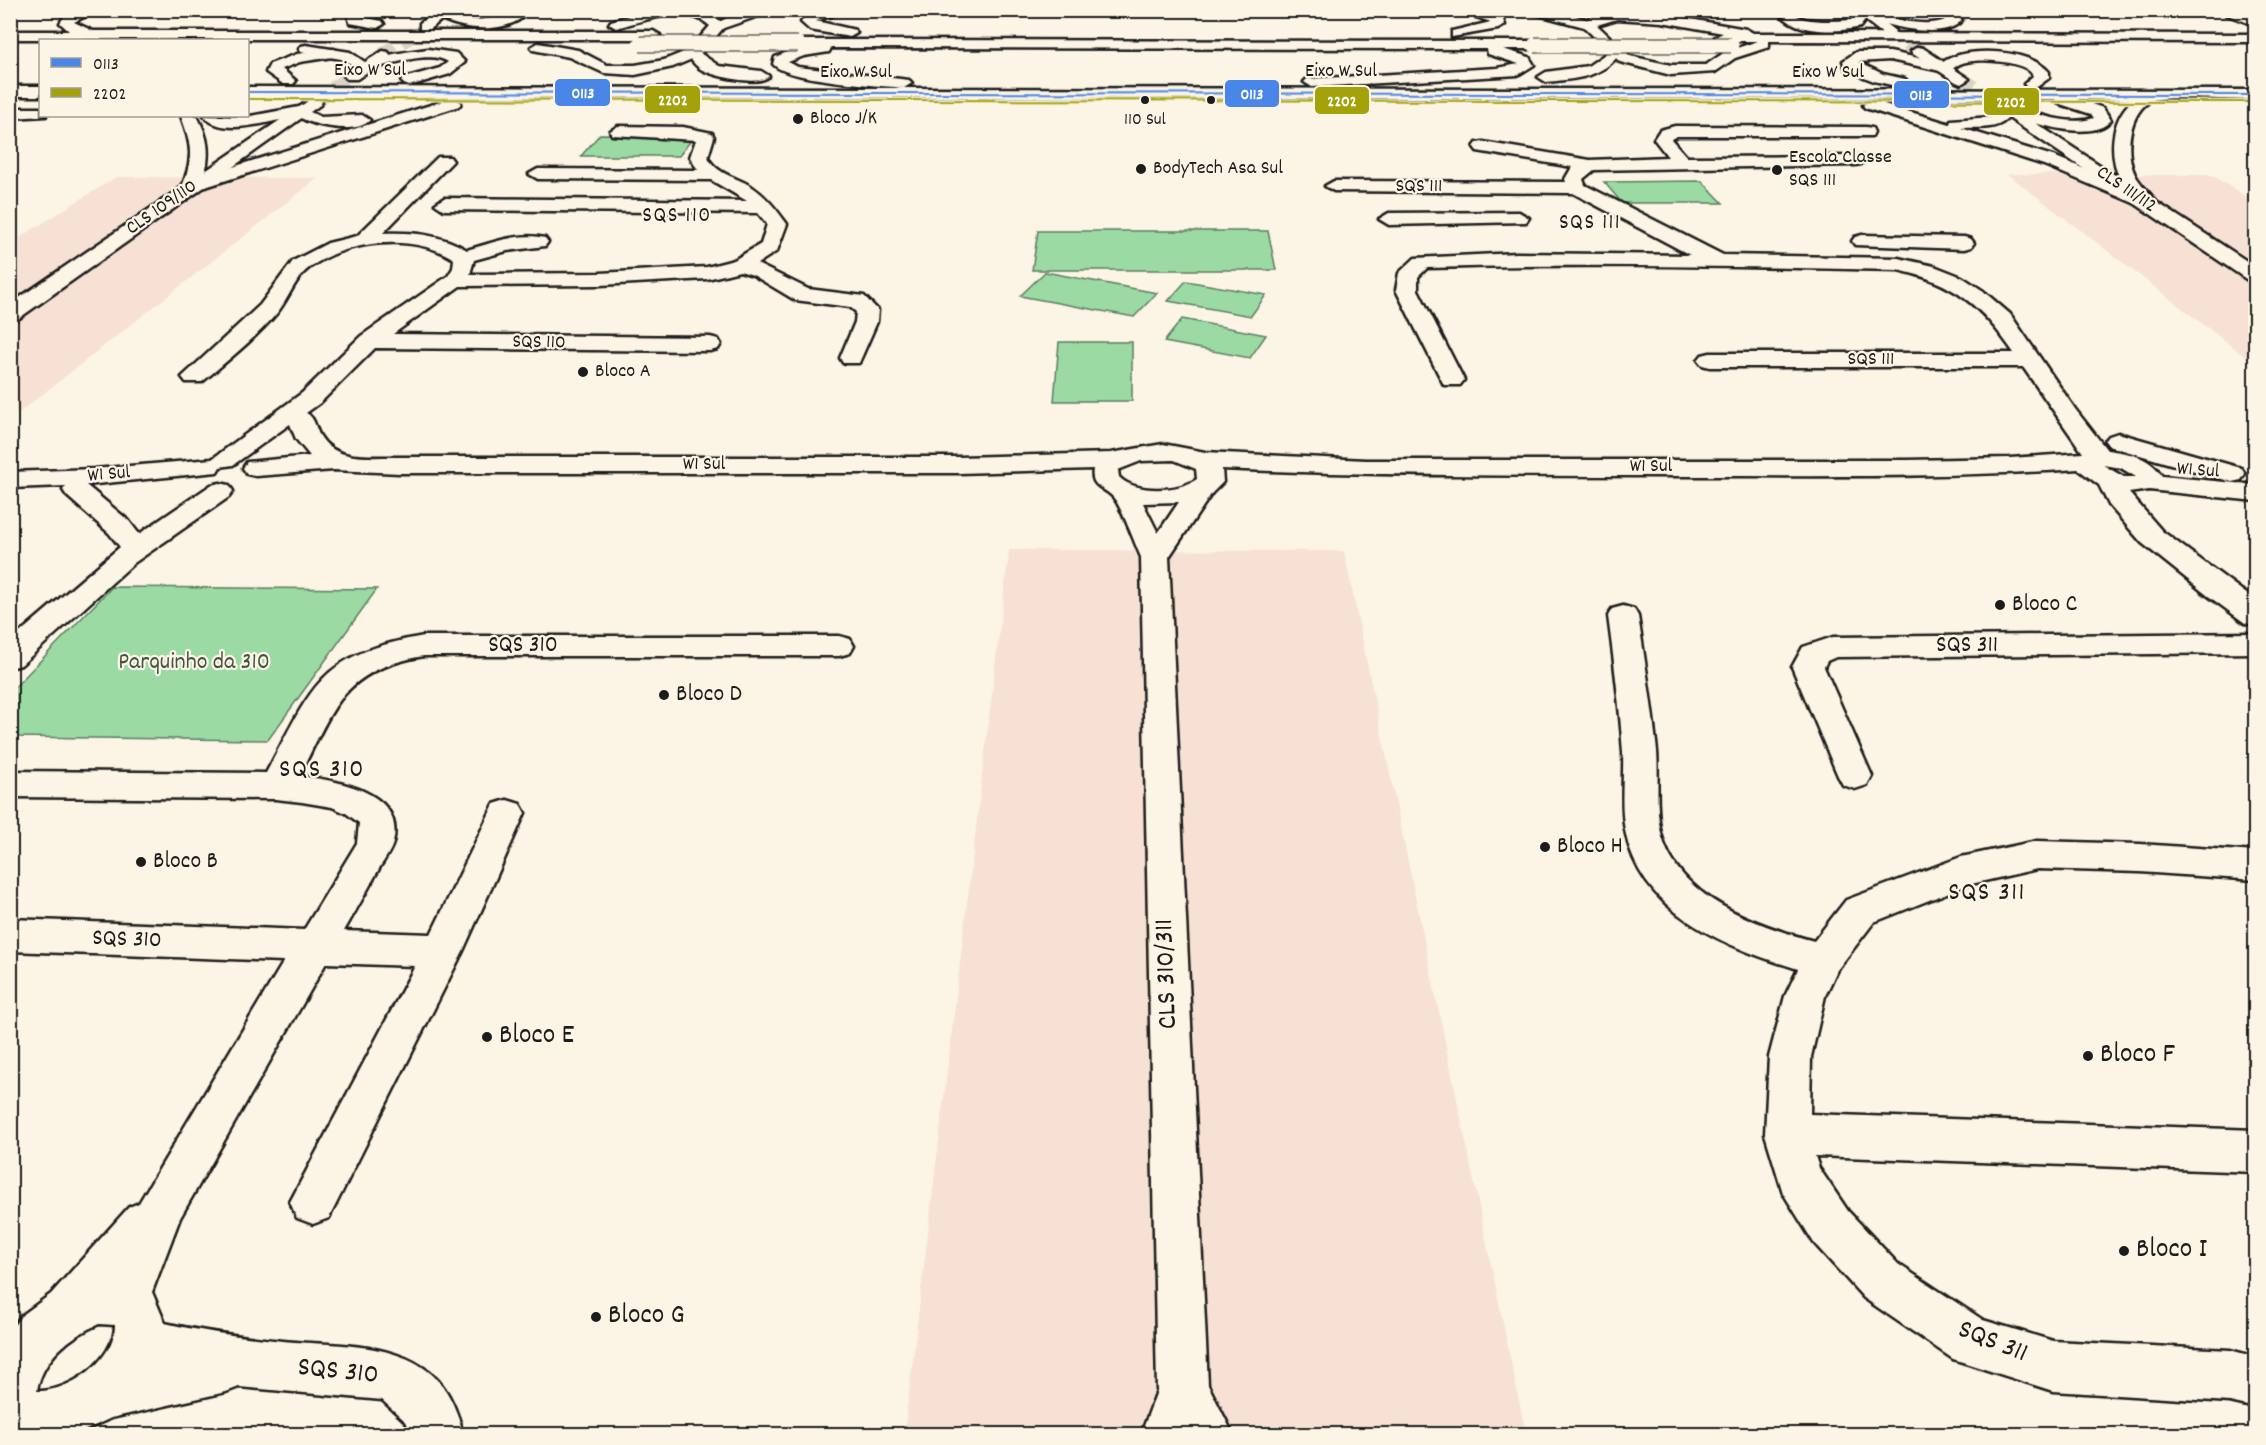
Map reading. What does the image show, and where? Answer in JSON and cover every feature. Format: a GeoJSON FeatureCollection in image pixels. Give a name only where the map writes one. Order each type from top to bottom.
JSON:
{"type":"FeatureCollection","features":[{"type":"Feature","properties":{"kind":"main road"},"geometry":{"type":"LineString","coordinates":[[92,10],[70,18],[67,23],[71,27],[99,35]]}},
{"type":"Feature","properties":{"kind":"main road"},"geometry":{"type":"LineString","coordinates":[[365,10],[355,16],[355,20],[377,24]]}},
{"type":"Feature","properties":{"kind":"main road"},"geometry":{"type":"LineString","coordinates":[[231,33],[377,24],[407,20],[448,10]]}},
{"type":"Feature","properties":{"kind":"main road"},"geometry":{"type":"LineString","coordinates":[[448,10],[448,17],[467,24],[515,18],[524,10]]}},
{"type":"Feature","properties":{"kind":"main road"},"geometry":{"type":"LineString","coordinates":[[425,26],[448,10]]}},
{"type":"Feature","properties":{"kind":"main road"},"geometry":{"type":"LineString","coordinates":[[512,44],[560,50],[582,58],[593,66],[619,70],[660,66],[693,53],[718,26],[740,16],[770,10]]}},
{"type":"Feature","properties":{"kind":"main road"},"geometry":{"type":"LineString","coordinates":[[843,10],[817,15],[808,22],[832,31],[882,36]]}},
{"type":"Feature","properties":{"kind":"main road"},"geometry":{"type":"LineString","coordinates":[[1433,37],[1479,31],[1498,25],[1497,20],[1486,15],[1461,10]]}},
{"type":"Feature","properties":{"kind":"main road"},"geometry":{"type":"LineString","coordinates":[[1526,10],[1557,15],[1588,24],[1614,52],[1639,64],[1685,71],[1710,69],[1730,55],[1766,40]]}},
{"type":"Feature","properties":{"kind":"main road"},"geometry":{"type":"LineString","coordinates":[[1784,10],[1787,17],[1829,26],[1855,24],[1860,12]]}},
{"type":"Feature","properties":{"kind":"main road"},"geometry":{"type":"LineString","coordinates":[[1860,12],[1927,26],[1941,26],[1955,20],[1937,10]]}},
{"type":"Feature","properties":{"kind":"main road"},"geometry":{"type":"LineString","coordinates":[[2221,10],[2256,22]]}},
{"type":"Feature","properties":{"kind":"main road"},"geometry":{"type":"LineString","coordinates":[[540,35],[600,27],[651,14],[670,12],[703,14],[711,18],[718,26]]}},
{"type":"Feature","properties":{"kind":"main road"},"geometry":{"type":"LineString","coordinates":[[1588,24],[1598,15],[1634,12],[1766,40]]}},
{"type":"Feature","properties":{"kind":"main road"},"geometry":{"type":"LineString","coordinates":[[1860,12],[1888,31]]}},
{"type":"Feature","properties":{"kind":"main road"},"geometry":{"type":"LineString","coordinates":[[10,35],[231,33],[653,35],[799,40],[865,45],[1456,46],[1533,41]]}},
{"type":"Feature","properties":{"kind":"main road"},"geometry":{"type":"LineString","coordinates":[[249,44],[640,44],[882,36],[1433,37],[1533,41],[2252,41]]}},
{"type":"Feature","properties":{"kind":"main road"},"geometry":{"type":"LineString","coordinates":[[10,44],[37,48]]}},
{"type":"Feature","properties":{"kind":"main road"},"geometry":{"type":"LineString","coordinates":[[249,44],[334,53],[355,59],[358,71]]}},
{"type":"Feature","properties":{"kind":"main road"},"geometry":{"type":"LineString","coordinates":[[865,45],[801,52],[787,56],[780,60],[780,64],[795,70],[904,83]]}},
{"type":"Feature","properties":{"kind":"main road"},"geometry":{"type":"LineString","coordinates":[[1312,82],[1497,73],[1518,70],[1527,65],[1524,60],[1512,55],[1456,46]]}},
{"type":"Feature","properties":{"kind":"main road"},"geometry":{"type":"LineString","coordinates":[[1918,51],[1961,79]]}},
{"type":"Feature","properties":{"kind":"main road"},"geometry":{"type":"LineString","coordinates":[[1458,83],[1598,69],[1609,61],[1614,52]]}},
{"type":"Feature","properties":{"kind":"main road"},"geometry":{"type":"LineString","coordinates":[[289,86],[274,72],[275,67],[297,58],[334,53]]}},
{"type":"Feature","properties":{"kind":"main road"},"geometry":{"type":"LineString","coordinates":[[693,53],[698,60],[714,69],[838,82]]}},
{"type":"Feature","properties":{"kind":"main road"},"geometry":{"type":"LineString","coordinates":[[358,71],[431,54],[445,55],[455,58],[458,62],[445,71],[407,81]]}},
{"type":"Feature","properties":{"kind":"main road"},"geometry":{"type":"LineString","coordinates":[[358,71],[383,55]]}},
{"type":"Feature","properties":{"kind":"main road"},"geometry":{"type":"LineString","coordinates":[[1905,83],[1860,72],[1851,66],[1850,61],[1856,56],[1871,55],[1945,68],[1961,58],[2004,58],[2037,67],[2041,72],[2041,78],[2031,89],[2097,111],[2103,120],[2097,124],[2078,125],[2056,122],[2002,107],[1997,122],[1981,124],[1936,119],[1912,107],[1913,102],[1938,94]]}},
{"type":"Feature","properties":{"kind":"main road"},"geometry":{"type":"LineString","coordinates":[[10,80],[39,80]]}},
{"type":"Feature","properties":{"kind":"main road","name":"Eixo W Sul"},"geometry":{"type":"LineString","coordinates":[[249,81],[371,92],[898,94],[1938,94],[2031,89],[2256,84]]}},
{"type":"Feature","properties":{"kind":"main road","name":"Eixo W Sul"},"geometry":{"type":"LineString","coordinates":[[249,92],[289,86],[407,81],[1312,82],[1905,83],[2155,94],[2256,95]]}},
{"type":"Feature","properties":{"kind":"main road"},"geometry":{"type":"LineString","coordinates":[[249,97],[289,86]]}},
{"type":"Feature","properties":{"kind":"main road"},"geometry":{"type":"LineString","coordinates":[[10,91],[39,91]]}},
{"type":"Feature","properties":{"kind":"main road"},"geometry":{"type":"LineString","coordinates":[[194,186],[428,110],[504,91]]}},
{"type":"Feature","properties":{"kind":"main road"},"geometry":{"type":"LineString","coordinates":[[214,117],[237,122],[307,107],[315,120],[346,122],[383,115],[399,104],[394,98],[371,92]]}},
{"type":"Feature","properties":{"kind":"main road"},"geometry":{"type":"LineString","coordinates":[[1811,93],[1864,103],[2050,161],[2146,203]]}},
{"type":"Feature","properties":{"kind":"main road"},"geometry":{"type":"LineString","coordinates":[[2146,203],[2127,177],[2122,157],[2123,132],[2130,109],[2155,94]]}},
{"type":"Feature","properties":{"kind":"main road","name":"CLS 109/110"},"geometry":{"type":"LineString","coordinates":[[10,314],[307,107]]}},
{"type":"Feature","properties":{"kind":"main road","name":"CLS 111/112"},"geometry":{"type":"LineString","coordinates":[[2002,107],[2256,277]]}},
{"type":"Feature","properties":{"kind":"main road"},"geometry":{"type":"LineString","coordinates":[[10,113],[39,113]]}},
{"type":"Feature","properties":{"kind":"main road"},"geometry":{"type":"LineString","coordinates":[[190,117],[198,134],[201,162],[194,186]]}},
{"type":"Feature","properties":{"kind":"main road"},"geometry":{"type":"LineString","coordinates":[[455,280],[673,277],[707,273],[741,265],[770,247],[775,237],[777,224],[765,207],[745,190],[715,175],[703,166],[699,157],[706,137],[704,135],[683,132],[618,131]]}},
{"type":"Feature","properties":{"kind":"main road"},"geometry":{"type":"LineString","coordinates":[[1682,162],[1663,143],[1662,139],[1666,134],[1675,131],[1866,132]]}},
{"type":"Feature","properties":{"kind":"main road"},"geometry":{"type":"LineString","coordinates":[[1483,147],[1590,165],[1855,160]]}},
{"type":"Feature","properties":{"kind":"main road"},"geometry":{"type":"LineString","coordinates":[[364,240],[444,161]]}},
{"type":"Feature","properties":{"kind":"main road"},"geometry":{"type":"LineString","coordinates":[[1577,188],[1574,179],[1577,172],[1590,165]]}},
{"type":"Feature","properties":{"kind":"main road"},"geometry":{"type":"LineString","coordinates":[[538,174],[715,175]]}},
{"type":"Feature","properties":{"kind":"main road","name":"SQS 111"},"geometry":{"type":"LineString","coordinates":[[1334,186],[1577,188],[1633,219],[1719,261]]}},
{"type":"Feature","properties":{"kind":"main road"},"geometry":{"type":"LineString","coordinates":[[444,204],[765,207]]}},
{"type":"Feature","properties":{"kind":"main road","name":"SQS 111"},"geometry":{"type":"LineString","coordinates":[[1389,219],[1519,218]]}},
{"type":"Feature","properties":{"kind":"main road"},"geometry":{"type":"LineString","coordinates":[[1493,219],[1516,259]]}},
{"type":"Feature","properties":{"kind":"main road"},"geometry":{"type":"LineString","coordinates":[[195,377],[277,299],[292,273],[302,263],[339,247],[364,240],[437,242],[455,249],[464,257]]}},
{"type":"Feature","properties":{"kind":"main road"},"geometry":{"type":"LineString","coordinates":[[1825,261],[1827,251],[1836,244],[1857,241],[1964,243]]}},
{"type":"Feature","properties":{"kind":"main road"},"geometry":{"type":"LineString","coordinates":[[464,257],[505,245],[538,242]]}},
{"type":"Feature","properties":{"kind":"main road"},"geometry":{"type":"LineString","coordinates":[[127,550],[242,476],[369,341],[455,280],[463,268],[464,257]]}},
{"type":"Feature","properties":{"kind":"main road","name":"SQS 111"},"geometry":{"type":"LineString","coordinates":[[1452,380],[1407,290],[1406,278],[1411,269],[1422,262],[1516,259],[1825,261],[1898,264],[1927,270],[1955,281],[1975,294],[2002,319],[2105,474]]}},
{"type":"Feature","properties":{"kind":"main road"},"geometry":{"type":"LineString","coordinates":[[741,265],[760,271],[803,296],[856,301],[867,310],[866,322],[851,358]]}},
{"type":"Feature","properties":{"kind":"main road","name":"SQS 110"},"geometry":{"type":"LineString","coordinates":[[369,341],[710,344]]}},
{"type":"Feature","properties":{"kind":"main road","name":"SQS 111"},"geometry":{"type":"LineString","coordinates":[[1710,360],[2031,360]]}},
{"type":"Feature","properties":{"kind":"main road"},"geometry":{"type":"LineString","coordinates":[[306,409],[305,436],[315,449],[334,462]]}},
{"type":"Feature","properties":{"kind":"main road"},"geometry":{"type":"LineString","coordinates":[[10,658],[127,550],[203,474],[306,409]]}},
{"type":"Feature","properties":{"kind":"main road"},"geometry":{"type":"LineString","coordinates":[[1117,480],[1148,452],[1187,454],[1204,478],[1155,557]]}},
{"type":"Feature","properties":{"kind":"main road"},"geometry":{"type":"LineString","coordinates":[[203,474],[241,459],[242,476]]}},
{"type":"Feature","properties":{"kind":"main road","name":"W1 Sul"},"geometry":{"type":"LineString","coordinates":[[242,476],[334,462],[400,465],[1009,464],[1083,477],[1117,480],[1161,496],[1204,478],[1292,465],[1366,468],[2010,466],[2105,474]]}},
{"type":"Feature","properties":{"kind":"main road","name":"W1 Sul"},"geometry":{"type":"LineString","coordinates":[[242,476],[400,465]]}},
{"type":"Feature","properties":{"kind":"main road","name":"W1 Sul"},"geometry":{"type":"LineString","coordinates":[[2010,466],[2056,473],[2093,486],[2105,474]]}},
{"type":"Feature","properties":{"kind":"main road"},"geometry":{"type":"LineString","coordinates":[[203,474],[204,492],[242,476]]}},
{"type":"Feature","properties":{"kind":"main road","name":"W1 Sul"},"geometry":{"type":"LineString","coordinates":[[10,480],[203,474]]}},
{"type":"Feature","properties":{"kind":"main road","name":"W1 Sul"},"geometry":{"type":"LineString","coordinates":[[10,492],[76,490],[203,474]]}},
{"type":"Feature","properties":{"kind":"main road"},"geometry":{"type":"LineString","coordinates":[[2105,474],[2139,474]]}},
{"type":"Feature","properties":{"kind":"main road"},"geometry":{"type":"LineString","coordinates":[[2105,474],[2139,474]]}},
{"type":"Feature","properties":{"kind":"main road"},"geometry":{"type":"LineString","coordinates":[[2105,474],[2244,475]]}},
{"type":"Feature","properties":{"kind":"main road"},"geometry":{"type":"LineString","coordinates":[[2105,474],[2142,529],[2256,616]]}},
{"type":"Feature","properties":{"kind":"main road","name":"W1 Sul"},"geometry":{"type":"LineString","coordinates":[[2139,474],[2244,475]]}},
{"type":"Feature","properties":{"kind":"main road","name":"W1 Sul"},"geometry":{"type":"LineString","coordinates":[[2139,474],[2256,493]]}},
{"type":"Feature","properties":{"kind":"main road","name":"CLS 310/311"},"geometry":{"type":"LineString","coordinates":[[1117,480],[1155,557],[1175,1413]]}},
{"type":"Feature","properties":{"kind":"main road"},"geometry":{"type":"LineString","coordinates":[[76,490],[119,527],[127,550]]}},
{"type":"Feature","properties":{"kind":"main road"},"geometry":{"type":"LineString","coordinates":[[1623,616],[1638,731],[1644,837],[1662,877],[1693,908],[1730,929],[1822,960]]}},
{"type":"Feature","properties":{"kind":"main road","name":"SQS 311"},"geometry":{"type":"LineString","coordinates":[[1855,776],[1808,667],[1814,654],[1833,647],[2256,643]]}},
{"type":"Feature","properties":{"kind":"main road","name":"SQS 310"},"geometry":{"type":"LineString","coordinates":[[276,786],[339,679],[363,663],[389,652],[424,646],[839,646]]}},
{"type":"Feature","properties":{"kind":"main road","name":"SQS 310"},"geometry":{"type":"LineString","coordinates":[[10,784],[276,786],[340,795],[367,807],[377,823],[375,844],[161,1206],[39,1329],[18,1362],[10,1390],[17,1410],[39,1418],[69,1412],[101,1394],[245,1363]]}},
{"type":"Feature","properties":{"kind":"main road"},"geometry":{"type":"LineString","coordinates":[[313,1202],[443,951],[507,813]]}},
{"type":"Feature","properties":{"kind":"main road","name":"SQS 311"},"geometry":{"type":"LineString","coordinates":[[2256,866],[2140,858],[2037,855],[1961,872],[1860,912],[1822,960],[1805,996],[1790,1057],[1787,1134],[1799,1178],[1831,1227],[1881,1281],[1971,1341],[2053,1366],[2230,1376],[2256,1383]]}},
{"type":"Feature","properties":{"kind":"main road","name":"SQS 310"},"geometry":{"type":"LineString","coordinates":[[10,935],[443,951]]}},
{"type":"Feature","properties":{"kind":"main road"},"geometry":{"type":"LineString","coordinates":[[1787,1134],[2256,1151]]}},
{"type":"Feature","properties":{"kind":"main road","name":"SQS 310"},"geometry":{"type":"LineString","coordinates":[[101,1394],[126,1367],[132,1321],[161,1206]]}},
{"type":"Feature","properties":{"kind":"main road","name":"SQS 310"},"geometry":{"type":"LineString","coordinates":[[39,1329],[99,1300],[132,1321],[161,1348],[245,1363],[390,1377],[423,1400],[436,1428],[436,1434]]}},
{"type":"Feature","properties":{"kind":"main road"},"geometry":{"type":"LineString","coordinates":[[1175,1413],[1207,1434]]}},
{"type":"Feature","properties":{"kind":"shaded area"},"geometry":{"type":"Polygon","coordinates":[[[2007,174],[2212,175],[2255,202],[2255,364],[2007,174]]]}},
{"type":"Feature","properties":{"kind":"shaded area"},"geometry":{"type":"Polygon","coordinates":[[[116,177],[318,178],[11,419],[11,243],[116,177]]]}},
{"type":"Feature","properties":{"kind":"shaded area"},"geometry":{"type":"Polygon","coordinates":[[[1009,550],[1344,551],[1526,1434],[904,1434],[1009,550]]]}},
{"type":"Feature","properties":{"kind":"green space"},"geometry":{"type":"Polygon","coordinates":[[[600,134],[695,135],[679,156],[581,156],[600,134]]]}},
{"type":"Feature","properties":{"kind":"green space"},"geometry":{"type":"Polygon","coordinates":[[[1702,181],[1723,203],[1622,203],[1604,182],[1702,181]]]}},
{"type":"Feature","properties":{"kind":"green space"},"geometry":{"type":"Polygon","coordinates":[[[1038,231],[1268,231],[1276,270],[1032,270],[1038,231]]]}},
{"type":"Feature","properties":{"kind":"green space"},"geometry":{"type":"Polygon","coordinates":[[[1045,272],[1157,293],[1134,317],[1020,296],[1045,272]]]}},
{"type":"Feature","properties":{"kind":"green space"},"geometry":{"type":"Polygon","coordinates":[[[1186,281],[1266,295],[1251,316],[1168,301],[1186,281]]]}},
{"type":"Feature","properties":{"kind":"green space"},"geometry":{"type":"Polygon","coordinates":[[[1182,319],[1266,335],[1250,358],[1164,342],[1182,319]]]}},
{"type":"Feature","properties":{"kind":"green space"},"geometry":{"type":"Polygon","coordinates":[[[1059,342],[1132,342],[1132,401],[1054,401],[1059,342]]]}},
{"type":"Feature","properties":{"kind":"green space","name":"Parquinho da 310"},"geometry":{"type":"Polygon","coordinates":[[[112,587],[377,589],[268,740],[11,737],[11,691],[112,587]]]}},
{"type":"Feature","properties":{"kind":"tunnel"},"geometry":{"type":"LineString","coordinates":[[383,55],[425,26]]}},
{"type":"Feature","properties":{"kind":"tunnel"},"geometry":{"type":"LineString","coordinates":[[1888,31],[1918,51]]}},
{"type":"Feature","properties":{"kind":"tunnel"},"geometry":{"type":"LineString","coordinates":[[314,102],[352,76]]}},
{"type":"Feature","properties":{"kind":"tunnel"},"geometry":{"type":"LineString","coordinates":[[1961,79],[1997,103]]}},
{"type":"Feature","properties":{"kind":"transit line","name":"0113"},"geometry":{"type":"LineString","coordinates":[[249,92],[2256,95]]}},
{"type":"Feature","properties":{"kind":"transit line","name":"2202"},"geometry":{"type":"LineString","coordinates":[[249,99],[2256,102]]}},
{"type":"Feature","properties":{"kind":"place","name":"110 Sul"},"geometry":{"type":"Point","coordinates":[1145,100]}},
{"type":"Feature","properties":{"kind":"place","name":"Bloco J/K"},"geometry":{"type":"Point","coordinates":[798,119]}},
{"type":"Feature","properties":{"kind":"place","name":"BodyTech Asa Sul"},"geometry":{"type":"Point","coordinates":[1141,169]}},
{"type":"Feature","properties":{"kind":"place","name":"Escola Classe SQS 111"},"geometry":{"type":"Point","coordinates":[1777,170]}},
{"type":"Feature","properties":{"kind":"place","name":"Bloco A"},"geometry":{"type":"Point","coordinates":[583,372]}},
{"type":"Feature","properties":{"kind":"place","name":"Bloco C"},"geometry":{"type":"Point","coordinates":[2000,605]}},
{"type":"Feature","properties":{"kind":"place","name":"Bloco D"},"geometry":{"type":"Point","coordinates":[664,695]}},
{"type":"Feature","properties":{"kind":"place","name":"Bloco H"},"geometry":{"type":"Point","coordinates":[1545,847]}},
{"type":"Feature","properties":{"kind":"place","name":"Bloco B"},"geometry":{"type":"Point","coordinates":[141,862]}},
{"type":"Feature","properties":{"kind":"place","name":"Bloco E"},"geometry":{"type":"Point","coordinates":[487,1037]}},
{"type":"Feature","properties":{"kind":"place","name":"Bloco F"},"geometry":{"type":"Point","coordinates":[2088,1056]}},
{"type":"Feature","properties":{"kind":"place","name":"Bloco I"},"geometry":{"type":"Point","coordinates":[2124,1251]}},
{"type":"Feature","properties":{"kind":"place","name":"Bloco G"},"geometry":{"type":"Point","coordinates":[596,1317]}},
{"type":"Feature","properties":{"kind":"district","name":"SQS 110"},"geometry":{"type":"Point","coordinates":[677,216]}},
{"type":"Feature","properties":{"kind":"district","name":"SQS 111"},"geometry":{"type":"Point","coordinates":[1590,223]}},
{"type":"Feature","properties":{"kind":"district","name":"SQS 310"},"geometry":{"type":"Point","coordinates":[322,770]}},
{"type":"Feature","properties":{"kind":"district","name":"SQS 311"},"geometry":{"type":"Point","coordinates":[1987,893]}}]}
